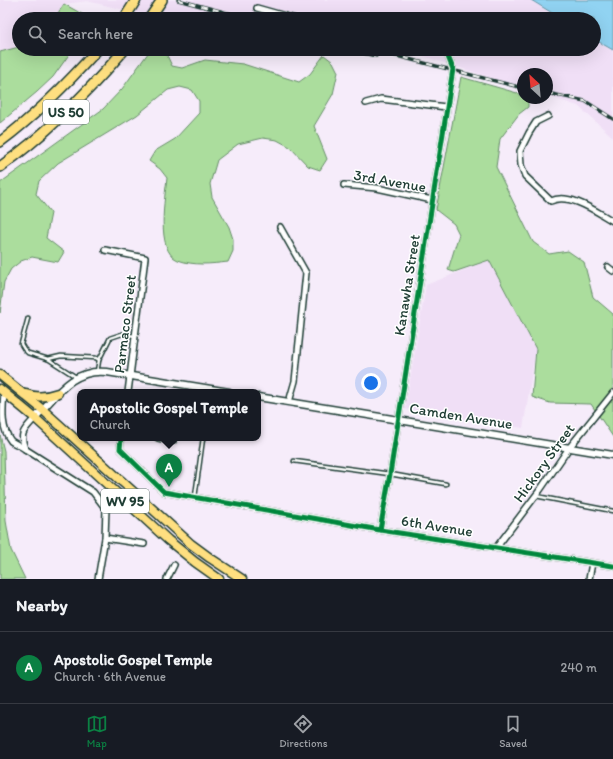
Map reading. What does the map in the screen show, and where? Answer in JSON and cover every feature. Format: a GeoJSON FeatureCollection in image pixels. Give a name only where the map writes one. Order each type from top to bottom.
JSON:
{"type":"FeatureCollection","features":[{"type":"Feature","properties":{"kind":"highway"},"geometry":{"type":"LineString","coordinates":[[128,12],[136,0]]}},
{"type":"Feature","properties":{"kind":"highway"},"geometry":{"type":"LineString","coordinates":[[154,12],[162,0]]}},
{"type":"Feature","properties":{"kind":"highway","name":"US 50"},"geometry":{"type":"LineString","coordinates":[[0,142],[16,130],[73,78],[92,56]]}},
{"type":"Feature","properties":{"kind":"highway","name":"US 50"},"geometry":{"type":"LineString","coordinates":[[0,167],[18,154],[82,97],[119,56]]}},
{"type":"Feature","properties":{"kind":"main road","name":"WV 95"},"geometry":{"type":"LineString","coordinates":[[0,375],[43,410],[77,441]]}},
{"type":"Feature","properties":{"kind":"main road","name":"WV 95"},"geometry":{"type":"LineString","coordinates":[[2,390],[35,418],[168,540],[195,562],[220,579]]}},
{"type":"Feature","properties":{"kind":"main road"},"geometry":{"type":"LineString","coordinates":[[24,394],[45,397],[58,393]]}},
{"type":"Feature","properties":{"kind":"main road","name":"WV 95"},"geometry":{"type":"LineString","coordinates":[[77,441],[182,536],[210,558],[242,579]]}},
{"type":"Feature","properties":{"kind":"street"},"geometry":{"type":"LineString","coordinates":[[257,8],[271,12]]}},
{"type":"Feature","properties":{"kind":"street","name":"Kanawha Street"},"geometry":{"type":"LineString","coordinates":[[380,530],[453,69],[448,56]]}},
{"type":"Feature","properties":{"kind":"street"},"geometry":{"type":"LineString","coordinates":[[366,103],[381,99],[446,107]]}},
{"type":"Feature","properties":{"kind":"street"},"geometry":{"type":"LineString","coordinates":[[548,116],[536,122],[520,152],[521,165],[525,176],[550,201],[559,199],[576,202],[613,221]]}},
{"type":"Feature","properties":{"kind":"street","name":"3rd Avenue"},"geometry":{"type":"LineString","coordinates":[[344,185],[377,188],[432,200]]}},
{"type":"Feature","properties":{"kind":"street"},"geometry":{"type":"LineString","coordinates":[[280,227],[306,273],[295,381],[289,402]]}},
{"type":"Feature","properties":{"kind":"street","name":"Parmaco Street"},"geometry":{"type":"LineString","coordinates":[[105,250],[145,258],[129,389]]}},
{"type":"Feature","properties":{"kind":"street"},"geometry":{"type":"LineString","coordinates":[[608,267],[613,271]]}},
{"type":"Feature","properties":{"kind":"street"},"geometry":{"type":"LineString","coordinates":[[25,448],[21,436],[23,431],[68,383],[76,377],[90,372],[131,376],[202,389]]}},
{"type":"Feature","properties":{"kind":"street"},"geometry":{"type":"LineString","coordinates":[[2,390],[2,414],[4,427],[12,442],[25,448],[93,492],[106,509],[105,538],[98,579]]}},
{"type":"Feature","properties":{"kind":"street","name":"Hickory Street"},"geometry":{"type":"LineString","coordinates":[[496,548],[569,448],[613,393]]}},
{"type":"Feature","properties":{"kind":"street","name":"Camden Avenue"},"geometry":{"type":"LineString","coordinates":[[261,397],[613,455]]}},
{"type":"Feature","properties":{"kind":"street","name":"6th Avenue"},"geometry":{"type":"LineString","coordinates":[[121,441],[120,449],[164,492],[380,530],[613,566]]}},
{"type":"Feature","properties":{"kind":"street"},"geometry":{"type":"LineString","coordinates":[[105,538],[144,544]]}},
{"type":"Feature","properties":{"kind":"street"},"geometry":{"type":"LineString","coordinates":[[589,579],[592,563]]}},
{"type":"Feature","properties":{"kind":"street"},"geometry":{"type":"LineString","coordinates":[[167,579],[174,565]]}},
{"type":"Feature","properties":{"kind":"lane"},"geometry":{"type":"LineString","coordinates":[[28,318],[21,344],[28,353],[48,359],[76,377]]}},
{"type":"Feature","properties":{"kind":"lane"},"geometry":{"type":"LineString","coordinates":[[97,372],[98,360],[110,338],[122,334],[135,336]]}},
{"type":"Feature","properties":{"kind":"lane"},"geometry":{"type":"LineString","coordinates":[[48,359],[61,356],[96,358],[98,360]]}},
{"type":"Feature","properties":{"kind":"lane"},"geometry":{"type":"LineString","coordinates":[[195,498],[203,441]]}},
{"type":"Feature","properties":{"kind":"lane"},"geometry":{"type":"LineString","coordinates":[[294,461],[390,474],[446,484]]}},
{"type":"Feature","properties":{"kind":"lane"},"geometry":{"type":"LineString","coordinates":[[535,496],[613,511]]}},
{"type":"Feature","properties":{"kind":"shaded area"},"geometry":{"type":"Polygon","coordinates":[[[0,0],[531,0],[551,12],[133,12],[87,1],[64,4],[59,12],[12,12],[12,49],[0,52],[0,0]]]}},
{"type":"Feature","properties":{"kind":"shaded area"},"geometry":{"type":"Polygon","coordinates":[[[601,43],[613,50],[613,137],[578,106],[553,98],[553,68],[517,68],[517,86],[423,56],[601,56],[601,43]]]}},
{"type":"Feature","properties":{"kind":"shaded area"},"geometry":{"type":"Polygon","coordinates":[[[489,260],[536,349],[523,428],[405,409],[426,285],[489,260]]]}},
{"type":"Feature","properties":{"kind":"green space"},"geometry":{"type":"Polygon","coordinates":[[[64,4],[78,12],[59,12],[64,4]]]}},
{"type":"Feature","properties":{"kind":"green space"},"geometry":{"type":"Polygon","coordinates":[[[12,49],[12,56],[68,56],[53,77],[0,123],[0,52],[12,49]]]}},
{"type":"Feature","properties":{"kind":"green space"},"geometry":{"type":"Polygon","coordinates":[[[146,56],[167,56],[172,66],[182,68],[205,60],[243,64],[299,82],[310,74],[323,56],[325,56],[333,62],[338,72],[333,94],[314,126],[327,159],[320,170],[308,166],[290,147],[277,140],[263,138],[238,144],[217,160],[210,184],[212,197],[229,227],[233,239],[233,251],[228,262],[196,264],[184,262],[171,255],[166,246],[163,223],[167,178],[160,169],[149,161],[155,151],[175,139],[199,113],[199,101],[192,90],[180,87],[168,90],[137,115],[58,163],[39,181],[36,194],[51,213],[46,238],[64,252],[58,262],[32,257],[21,261],[11,269],[4,282],[0,313],[0,183],[103,109],[122,89],[146,56]]]}},
{"type":"Feature","properties":{"kind":"green space"},"geometry":{"type":"Polygon","coordinates":[[[461,77],[517,93],[517,104],[528,104],[528,107],[519,114],[500,139],[496,167],[533,242],[549,254],[568,251],[584,262],[593,297],[613,314],[613,437],[591,404],[550,403],[532,397],[536,349],[489,260],[454,272],[448,270],[459,234],[454,224],[436,210],[461,77]]]}},
{"type":"Feature","properties":{"kind":"green space"},"geometry":{"type":"Polygon","coordinates":[[[0,435],[4,451],[6,521],[11,550],[25,579],[0,579],[0,435]]]}},
{"type":"Feature","properties":{"kind":"water"},"geometry":{"type":"Polygon","coordinates":[[[531,0],[613,0],[613,50],[601,43],[601,12],[551,12],[531,0]]]}},
{"type":"Feature","properties":{"kind":"railway"},"geometry":{"type":"LineString","coordinates":[[178,0],[224,12]]}},
{"type":"Feature","properties":{"kind":"railway"},"geometry":{"type":"LineString","coordinates":[[397,56],[517,86]]}},
{"type":"Feature","properties":{"kind":"railway"},"geometry":{"type":"LineString","coordinates":[[553,94],[585,101],[613,119]]}},
{"type":"Feature","properties":{"kind":"cycle path"},"geometry":{"type":"LineString","coordinates":[[380,530],[453,69],[448,56]]}},
{"type":"Feature","properties":{"kind":"cycle path"},"geometry":{"type":"LineString","coordinates":[[121,441],[120,449],[164,492],[380,530],[613,566]]}},
{"type":"Feature","properties":{"kind":"place","name":"Apostolic Gospel Temple"},"geometry":{"type":"Point","coordinates":[169,487]}}]}
